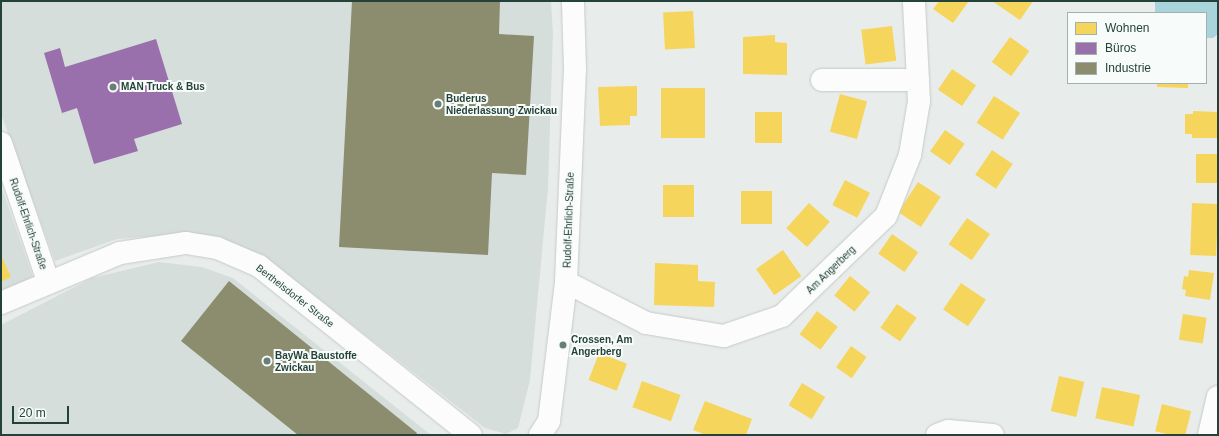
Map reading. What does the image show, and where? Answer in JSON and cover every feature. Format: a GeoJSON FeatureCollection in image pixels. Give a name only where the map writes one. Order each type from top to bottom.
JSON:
{"type":"FeatureCollection","features":[{"type":"Feature","properties":{"kind":"street","name":"Rudolf-Ehrlich-Straße"},"geometry":{"type":"LineString","coordinates":[[540,435],[548,422],[566,282],[575,70],[573,1]]}},
{"type":"Feature","properties":{"kind":"street","name":"Am Angerberg"},"geometry":{"type":"LineString","coordinates":[[566,282],[646,323],[724,336],[782,316],[886,216],[910,155],[919,101],[914,1]]}},
{"type":"Feature","properties":{"kind":"street"},"geometry":{"type":"LineString","coordinates":[[822,80],[918,80]]}},
{"type":"Feature","properties":{"kind":"street","name":"Rudolf-Ehrlich-Straße"},"geometry":{"type":"LineString","coordinates":[[1,143],[48,282]]}},
{"type":"Feature","properties":{"kind":"street","name":"Berthelsdorfer Straße"},"geometry":{"type":"LineString","coordinates":[[1,304],[48,282],[120,253],[186,243],[217,248],[259,266],[471,435]]}},
{"type":"Feature","properties":{"kind":"street"},"geometry":{"type":"LineString","coordinates":[[1209,435],[1218,397]]}},
{"type":"Feature","properties":{"kind":"street"},"geometry":{"type":"LineString","coordinates":[[937,435],[948,431],[993,435]]}},
{"type":"Feature","properties":{"kind":"shaded area"},"geometry":{"type":"Polygon","coordinates":[[[1,1],[551,1],[553,33],[548,188],[530,380],[518,428],[506,434],[485,428],[274,264],[209,235],[168,235],[117,239],[55,261],[1,114],[1,1]]]}},
{"type":"Feature","properties":{"kind":"shaded area"},"geometry":{"type":"Polygon","coordinates":[[[1,186],[33,277],[1,293],[1,186]]]}},
{"type":"Feature","properties":{"kind":"shaded area"},"geometry":{"type":"Polygon","coordinates":[[[159,262],[202,267],[233,278],[431,435],[1,435],[1,325],[92,278],[159,262]]]}},
{"type":"Feature","properties":{"kind":"water"},"geometry":{"type":"Polygon","coordinates":[[[1155,1],[1218,1],[1218,34],[1213,38],[1207,38],[1207,12],[1155,12],[1155,1]]]}},
{"type":"Feature","properties":{"kind":"building: Wohnen"},"geometry":{"type":"Polygon","coordinates":[[[939,1],[969,1],[953,23],[933,9],[939,1]]]}},
{"type":"Feature","properties":{"kind":"building: Wohnen"},"geometry":{"type":"Polygon","coordinates":[[[992,1],[1033,1],[1020,20],[992,1]]]}},
{"type":"Feature","properties":{"kind":"building: Wohnen"},"geometry":{"type":"Polygon","coordinates":[[[693,11],[695,48],[665,50],[663,13],[693,11]]]}},
{"type":"Feature","properties":{"kind":"building: Wohnen"},"geometry":{"type":"Polygon","coordinates":[[[892,26],[896,61],[865,65],[861,30],[892,26]]]}},
{"type":"Feature","properties":{"kind":"building: Wohnen"},"geometry":{"type":"Polygon","coordinates":[[[775,35],[775,42],[787,43],[787,75],[743,74],[743,37],[775,35]]]}},
{"type":"Feature","properties":{"kind":"building: Wohnen"},"geometry":{"type":"Polygon","coordinates":[[[1010,37],[1029,51],[1011,76],[992,62],[1010,37]]]}},
{"type":"Feature","properties":{"kind":"building: Wohnen"},"geometry":{"type":"Polygon","coordinates":[[[952,69],[976,85],[962,106],[938,90],[952,69]]]}},
{"type":"Feature","properties":{"kind":"building: Wohnen"},"geometry":{"type":"Polygon","coordinates":[[[1157,84],[1188,84],[1188,88],[1157,87],[1157,84]]]}},
{"type":"Feature","properties":{"kind":"building: Wohnen"},"geometry":{"type":"Polygon","coordinates":[[[637,86],[637,116],[630,116],[630,125],[600,126],[598,87],[637,86]]]}},
{"type":"Feature","properties":{"kind":"building: Wohnen"},"geometry":{"type":"Polygon","coordinates":[[[661,88],[705,88],[705,138],[661,138],[661,88]]]}},
{"type":"Feature","properties":{"kind":"building: Wohnen"},"geometry":{"type":"Polygon","coordinates":[[[840,94],[867,101],[857,139],[830,132],[840,94]]]}},
{"type":"Feature","properties":{"kind":"building: Wohnen"},"geometry":{"type":"Polygon","coordinates":[[[994,96],[1020,113],[1003,140],[977,123],[994,96]]]}},
{"type":"Feature","properties":{"kind":"building: Wohnen"},"geometry":{"type":"Polygon","coordinates":[[[1193,111],[1218,112],[1218,138],[1192,138],[1192,134],[1185,134],[1185,114],[1193,114],[1193,111]]]}},
{"type":"Feature","properties":{"kind":"building: Wohnen"},"geometry":{"type":"Polygon","coordinates":[[[755,112],[782,112],[782,143],[755,143],[755,112]]]}},
{"type":"Feature","properties":{"kind":"building: Wohnen"},"geometry":{"type":"Polygon","coordinates":[[[945,130],[965,144],[950,165],[930,151],[945,130]]]}},
{"type":"Feature","properties":{"kind":"building: Wohnen"},"geometry":{"type":"Polygon","coordinates":[[[992,150],[1013,164],[996,189],[975,175],[992,150]]]}},
{"type":"Feature","properties":{"kind":"building: Wohnen"},"geometry":{"type":"Polygon","coordinates":[[[1196,154],[1218,154],[1218,183],[1196,183],[1196,154]]]}},
{"type":"Feature","properties":{"kind":"building: Wohnen"},"geometry":{"type":"Polygon","coordinates":[[[845,180],[870,193],[857,218],[832,205],[845,180]]]}},
{"type":"Feature","properties":{"kind":"building: Wohnen"},"geometry":{"type":"Polygon","coordinates":[[[918,182],[941,197],[921,227],[898,212],[918,182]]]}},
{"type":"Feature","properties":{"kind":"building: Wohnen"},"geometry":{"type":"Polygon","coordinates":[[[663,185],[694,185],[694,217],[663,217],[663,185]]]}},
{"type":"Feature","properties":{"kind":"building: Wohnen"},"geometry":{"type":"Polygon","coordinates":[[[741,191],[772,191],[772,224],[741,224],[741,191]]]}},
{"type":"Feature","properties":{"kind":"building: Wohnen"},"geometry":{"type":"Polygon","coordinates":[[[809,203],[830,222],[807,247],[786,228],[809,203]]]}},
{"type":"Feature","properties":{"kind":"building: Wohnen"},"geometry":{"type":"Polygon","coordinates":[[[1192,203],[1218,204],[1216,256],[1190,255],[1192,203]]]}},
{"type":"Feature","properties":{"kind":"building: Wohnen"},"geometry":{"type":"Polygon","coordinates":[[[967,218],[990,234],[972,260],[949,244],[967,218]]]}},
{"type":"Feature","properties":{"kind":"building: Wohnen"},"geometry":{"type":"Polygon","coordinates":[[[892,234],[918,252],[904,272],[878,254],[892,234]]]}},
{"type":"Feature","properties":{"kind":"building: Wohnen"},"geometry":{"type":"Polygon","coordinates":[[[783,250],[801,276],[774,295],[756,269],[783,250]]]}},
{"type":"Feature","properties":{"kind":"building: Wohnen"},"geometry":{"type":"Polygon","coordinates":[[[1,255],[11,277],[1,282],[1,255]]]}},
{"type":"Feature","properties":{"kind":"building: Wohnen"},"geometry":{"type":"Polygon","coordinates":[[[655,263],[698,265],[698,281],[715,282],[714,307],[654,305],[655,263]]]}},
{"type":"Feature","properties":{"kind":"building: Wohnen"},"geometry":{"type":"Polygon","coordinates":[[[1189,270],[1214,273],[1210,300],[1185,296],[1186,290],[1182,289],[1184,276],[1188,277],[1189,270]]]}},
{"type":"Feature","properties":{"kind":"building: Wohnen"},"geometry":{"type":"Polygon","coordinates":[[[850,276],[870,292],[854,312],[834,295],[850,276]]]}},
{"type":"Feature","properties":{"kind":"building: Wohnen"},"geometry":{"type":"Polygon","coordinates":[[[961,283],[986,300],[968,326],[943,310],[961,283]]]}},
{"type":"Feature","properties":{"kind":"building: Wohnen"},"geometry":{"type":"Polygon","coordinates":[[[897,304],[917,318],[900,342],[880,328],[897,304]]]}},
{"type":"Feature","properties":{"kind":"building: Wohnen"},"geometry":{"type":"Polygon","coordinates":[[[817,311],[838,327],[820,350],[800,334],[817,311]]]}},
{"type":"Feature","properties":{"kind":"building: Wohnen"},"geometry":{"type":"Polygon","coordinates":[[[1183,314],[1207,318],[1203,343],[1179,340],[1183,314]]]}},
{"type":"Feature","properties":{"kind":"building: Wohnen"},"geometry":{"type":"Polygon","coordinates":[[[851,346],[867,357],[852,378],[836,367],[851,346]]]}},
{"type":"Feature","properties":{"kind":"building: Wohnen"},"geometry":{"type":"Polygon","coordinates":[[[599,353],[627,364],[617,391],[589,380],[599,353]]]}},
{"type":"Feature","properties":{"kind":"building: Wohnen"},"geometry":{"type":"Polygon","coordinates":[[[1059,376],[1084,382],[1076,417],[1051,411],[1059,376]]]}},
{"type":"Feature","properties":{"kind":"building: Wohnen"},"geometry":{"type":"Polygon","coordinates":[[[642,381],[681,395],[671,421],[632,407],[642,381]]]}},
{"type":"Feature","properties":{"kind":"building: Wohnen"},"geometry":{"type":"Polygon","coordinates":[[[802,383],[825,397],[812,419],[789,405],[802,383]]]}},
{"type":"Feature","properties":{"kind":"building: Wohnen"},"geometry":{"type":"Polygon","coordinates":[[[1102,387],[1140,395],[1133,426],[1095,418],[1102,387]]]}},
{"type":"Feature","properties":{"kind":"building: Wohnen"},"geometry":{"type":"Polygon","coordinates":[[[705,401],[752,419],[746,435],[706,435],[693,430],[705,401]]]}},
{"type":"Feature","properties":{"kind":"building: Wohnen"},"geometry":{"type":"Polygon","coordinates":[[[1162,404],[1191,411],[1185,435],[1171,435],[1155,431],[1162,404]]]}},
{"type":"Feature","properties":{"kind":"building: Büros","name":"MAN Truck & Bus"},"geometry":{"type":"Polygon","coordinates":[[[156,39],[182,124],[134,139],[138,151],[94,164],[77,108],[62,113],[44,53],[60,48],[65,67],[156,39]]]}},
{"type":"Feature","properties":{"kind":"building: Industrie","name":"Buderus Niederlassung Zwickau"},"geometry":{"type":"Polygon","coordinates":[[[352,1],[500,1],[499,34],[534,36],[526,175],[492,173],[488,255],[339,247],[352,1]]]}},
{"type":"Feature","properties":{"kind":"building: Industrie","name":"BayWa Baustoffe Zwickau"},"geometry":{"type":"Polygon","coordinates":[[[229,281],[417,433],[416,435],[298,435],[181,341],[229,281]]]}},
{"type":"Feature","properties":{"kind":"place","name":"MAN Truck & Bus"},"geometry":{"type":"Point","coordinates":[113,87]}},
{"type":"Feature","properties":{"kind":"place","name":"Buderus Niederlassung Zwickau"},"geometry":{"type":"Point","coordinates":[438,104]}},
{"type":"Feature","properties":{"kind":"place","name":"Crossen, Am Angerberg"},"geometry":{"type":"Point","coordinates":[563,345]}},
{"type":"Feature","properties":{"kind":"place","name":"BayWa Baustoffe Zwickau"},"geometry":{"type":"Point","coordinates":[267,361]}}]}
